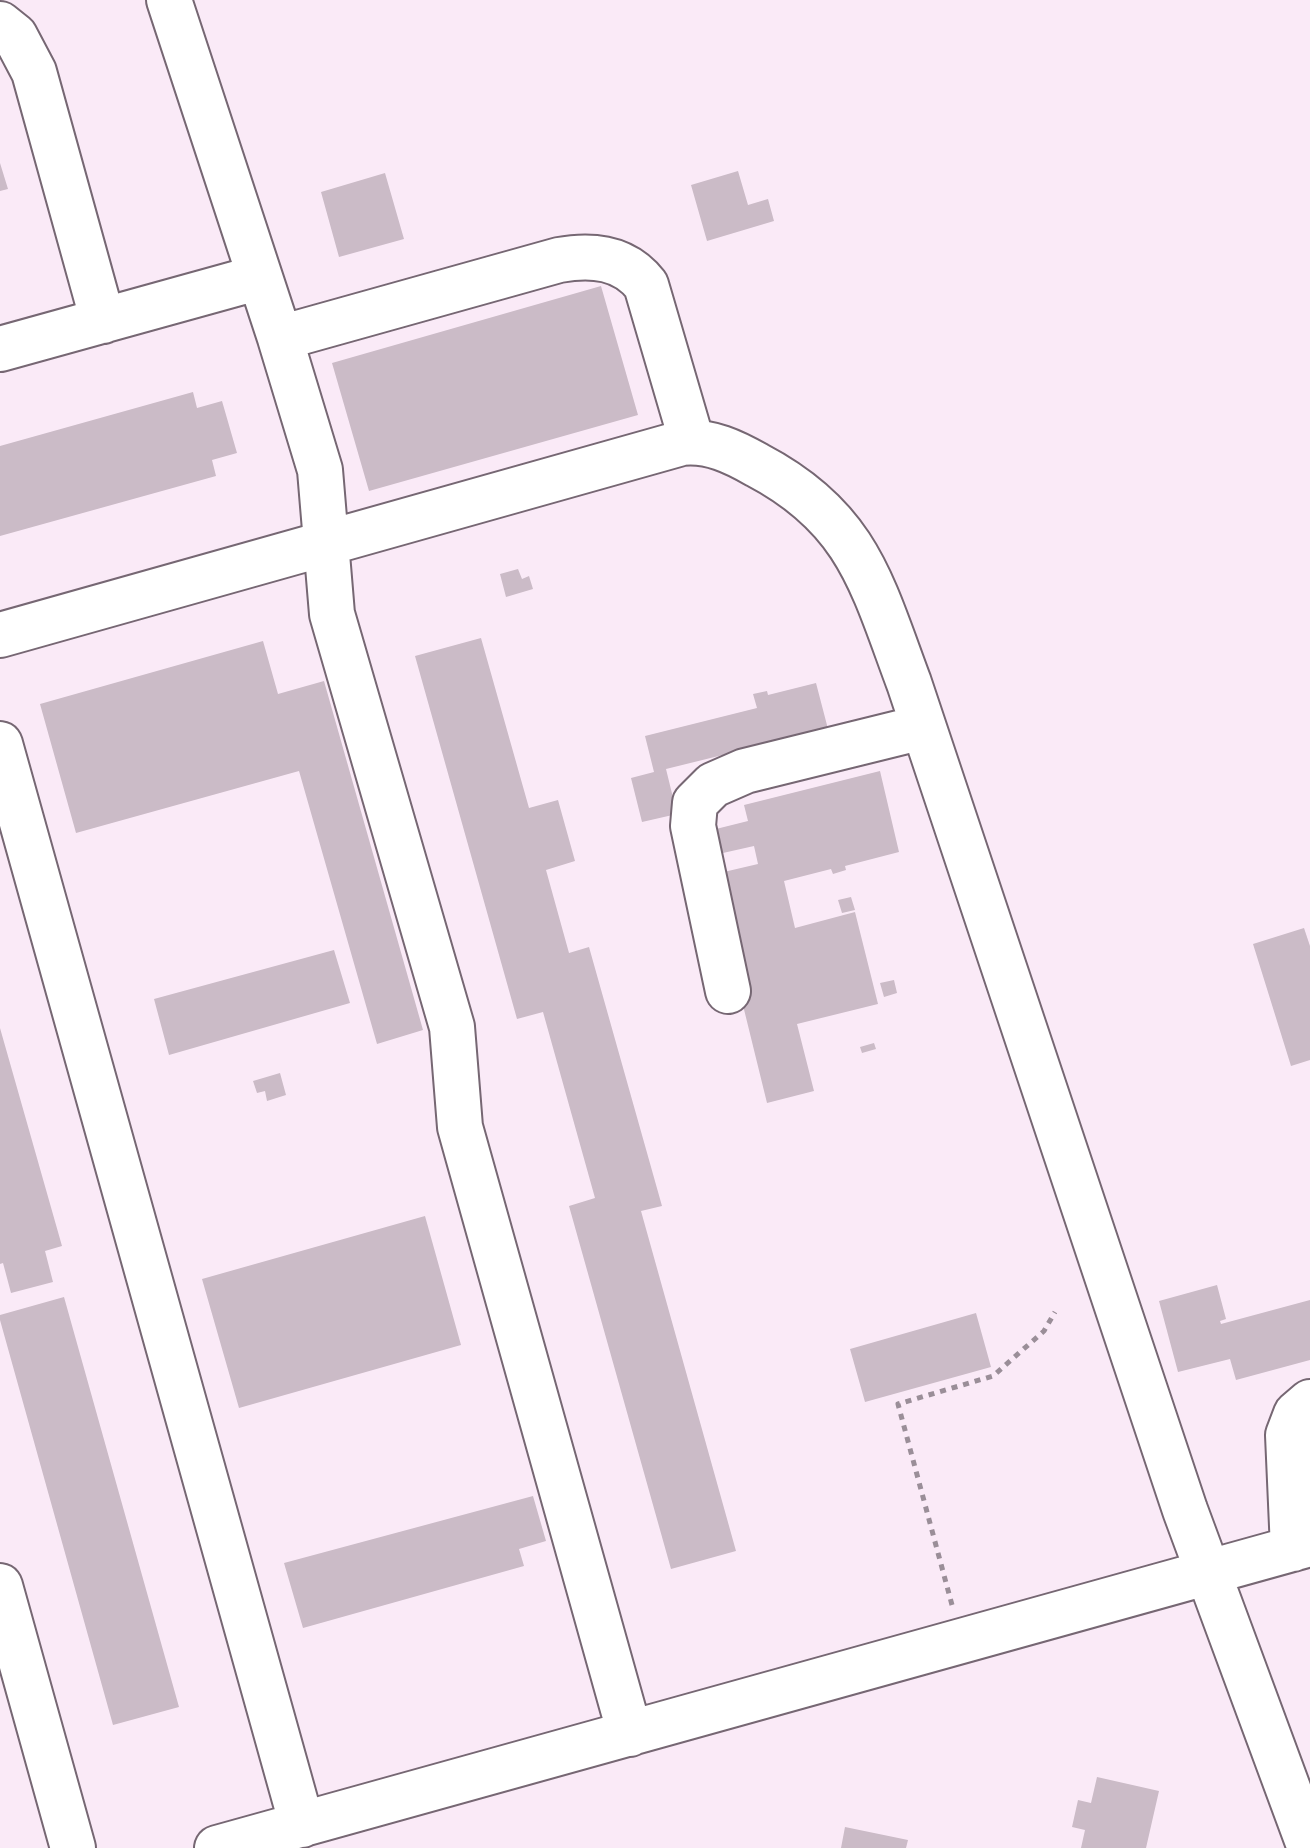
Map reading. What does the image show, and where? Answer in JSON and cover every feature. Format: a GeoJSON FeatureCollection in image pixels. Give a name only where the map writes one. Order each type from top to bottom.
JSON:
{"type":"FeatureCollection","features":[{"type":"Feature","properties":{"kind":"street"},"geometry":{"type":"LineString","coordinates":[[169,0],[320,470],[332,614],[452,1027],[460,1127],[630,1734]]}},
{"type":"Feature","properties":{"kind":"street"},"geometry":{"type":"LineString","coordinates":[[0,24],[15,36],[34,72],[103,321]]}},
{"type":"Feature","properties":{"kind":"street"},"geometry":{"type":"LineString","coordinates":[[280,338],[559,260],[579,257],[614,261],[627,267],[646,285],[692,442]]}},
{"type":"Feature","properties":{"kind":"street"},"geometry":{"type":"LineString","coordinates":[[0,349],[260,277]]}},
{"type":"Feature","properties":{"kind":"street"},"geometry":{"type":"LineString","coordinates":[[0,635],[692,442],[719,447],[782,478],[835,521],[855,549],[870,581],[923,727],[1185,1510],[1310,1848]]}},
{"type":"Feature","properties":{"kind":"street"},"geometry":{"type":"LineString","coordinates":[[728,991],[693,826],[695,803],[713,785],[745,771],[923,727]]}},
{"type":"Feature","properties":{"kind":"street"},"geometry":{"type":"LineString","coordinates":[[0,744],[302,1825]]}},
{"type":"Feature","properties":{"kind":"street"},"geometry":{"type":"LineString","coordinates":[[217,1848],[1302,1546],[1288,1435],[1296,1414],[1310,1402]]}},
{"type":"Feature","properties":{"kind":"street"},"geometry":{"type":"LineString","coordinates":[[0,1586],[73,1848]]}},
{"type":"Feature","properties":{"kind":"path"},"geometry":{"type":"LineString","coordinates":[[961,1641],[898,1404],[993,1376],[1044,1331],[1055,1312]]}},
{"type":"Feature","properties":{"kind":"building"},"geometry":{"type":"Polygon","coordinates":[[[0,163],[8,189],[0,191],[0,163]]]}},
{"type":"Feature","properties":{"kind":"building"},"geometry":{"type":"Polygon","coordinates":[[[738,171],[748,205],[768,199],[774,221],[707,241],[691,185],[738,171]]]}},
{"type":"Feature","properties":{"kind":"building"},"geometry":{"type":"Polygon","coordinates":[[[385,173],[404,239],[339,257],[321,192],[385,173]]]}},
{"type":"Feature","properties":{"kind":"building"},"geometry":{"type":"Polygon","coordinates":[[[601,286],[638,415],[369,491],[332,363],[601,286]]]}},
{"type":"Feature","properties":{"kind":"building"},"geometry":{"type":"Polygon","coordinates":[[[193,392],[197,408],[222,401],[237,453],[212,460],[216,476],[0,536],[0,446],[193,392]]]}},
{"type":"Feature","properties":{"kind":"building"},"geometry":{"type":"Polygon","coordinates":[[[518,569],[522,579],[529,576],[533,589],[506,597],[500,574],[518,569]]]}},
{"type":"Feature","properties":{"kind":"building"},"geometry":{"type":"Polygon","coordinates":[[[481,638],[529,808],[558,800],[575,861],[546,870],[569,953],[589,947],[662,1206],[641,1211],[736,1551],[671,1569],[569,1206],[595,1198],[543,1012],[517,1019],[415,656],[481,638]]]}},
{"type":"Feature","properties":{"kind":"building"},"geometry":{"type":"Polygon","coordinates":[[[263,641],[278,694],[324,681],[423,1030],[377,1044],[299,771],[76,833],[40,704],[263,641]]]}},
{"type":"Feature","properties":{"kind":"building"},"geometry":{"type":"Polygon","coordinates":[[[816,683],[828,729],[666,769],[677,814],[642,822],[631,778],[654,772],[645,736],[757,708],[753,694],[767,691],[768,695],[816,683]]]}},
{"type":"Feature","properties":{"kind":"building"},"geometry":{"type":"Polygon","coordinates":[[[880,771],[899,852],[845,866],[846,870],[833,874],[831,869],[784,881],[795,928],[855,912],[878,1004],[797,1024],[814,1091],[767,1103],[711,875],[758,864],[754,846],[714,855],[708,831],[748,821],[744,805],[880,771]]]}},
{"type":"Feature","properties":{"kind":"building"},"geometry":{"type":"Polygon","coordinates":[[[851,897],[855,910],[842,913],[838,900],[851,897]]]}},
{"type":"Feature","properties":{"kind":"building"},"geometry":{"type":"Polygon","coordinates":[[[1304,928],[1310,946],[1310,1060],[1291,1066],[1253,944],[1304,928]]]}},
{"type":"Feature","properties":{"kind":"building"},"geometry":{"type":"Polygon","coordinates":[[[334,950],[350,1003],[169,1055],[154,999],[334,950]]]}},
{"type":"Feature","properties":{"kind":"building"},"geometry":{"type":"Polygon","coordinates":[[[894,980],[897,993],[884,997],[880,983],[894,980]]]}},
{"type":"Feature","properties":{"kind":"building"},"geometry":{"type":"Polygon","coordinates":[[[0,1028],[62,1246],[45,1251],[53,1282],[11,1293],[3,1263],[0,1264],[0,1028]]]}},
{"type":"Feature","properties":{"kind":"building"},"geometry":{"type":"Polygon","coordinates":[[[874,1043],[876,1049],[862,1053],[860,1047],[874,1043]]]}},
{"type":"Feature","properties":{"kind":"building"},"geometry":{"type":"Polygon","coordinates":[[[280,1073],[286,1095],[267,1101],[265,1091],[257,1093],[253,1081],[280,1073]]]}},
{"type":"Feature","properties":{"kind":"building"},"geometry":{"type":"Polygon","coordinates":[[[425,1216],[461,1345],[239,1408],[202,1279],[425,1216]]]}},
{"type":"Feature","properties":{"kind":"building"},"geometry":{"type":"Polygon","coordinates":[[[1217,1285],[1226,1319],[1220,1321],[1221,1324],[1310,1300],[1310,1360],[1236,1380],[1230,1359],[1178,1372],[1159,1301],[1217,1285]]]}},
{"type":"Feature","properties":{"kind":"building"},"geometry":{"type":"Polygon","coordinates":[[[64,1297],[179,1707],[113,1725],[0,1320],[0,1315],[64,1297]]]}},
{"type":"Feature","properties":{"kind":"building"},"geometry":{"type":"Polygon","coordinates":[[[976,1313],[991,1367],[865,1402],[850,1349],[976,1313]]]}},
{"type":"Feature","properties":{"kind":"building"},"geometry":{"type":"Polygon","coordinates":[[[533,1496],[546,1541],[519,1549],[524,1566],[303,1628],[284,1563],[533,1496]]]}},
{"type":"Feature","properties":{"kind":"building"},"geometry":{"type":"Polygon","coordinates":[[[1097,1777],[1159,1791],[1146,1848],[1081,1848],[1085,1830],[1072,1827],[1078,1800],[1091,1803],[1097,1777]]]}},
{"type":"Feature","properties":{"kind":"building"},"geometry":{"type":"Polygon","coordinates":[[[845,1827],[908,1840],[906,1848],[841,1848],[845,1827]]]}}]}
